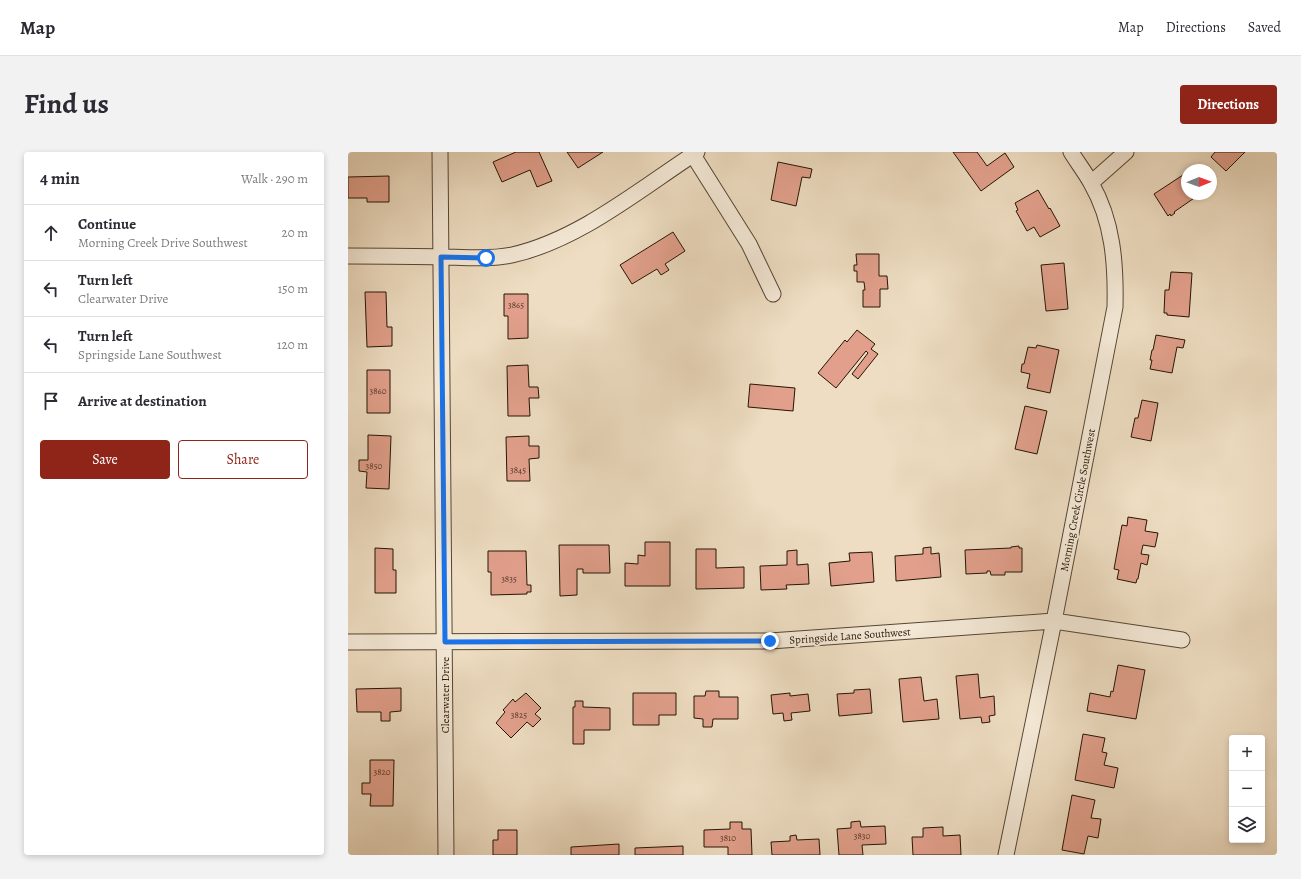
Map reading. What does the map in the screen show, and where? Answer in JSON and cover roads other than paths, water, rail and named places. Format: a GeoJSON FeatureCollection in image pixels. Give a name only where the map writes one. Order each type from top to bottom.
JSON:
{"type":"FeatureCollection","features":[{"type":"Feature","properties":{"kind":"street","name":"Clearwater Drive"},"geometry":{"type":"LineString","coordinates":[[440,152],[446,855]]}},
{"type":"Feature","properties":{"kind":"street","name":"Morning Creek Circle Southwest"},"geometry":{"type":"LineString","coordinates":[[1006,855],[1054,621],[1115,307],[1116,275],[1112,244],[1104,214],[1091,183],[1070,152]]}},
{"type":"Feature","properties":{"kind":"street"},"geometry":{"type":"LineString","coordinates":[[1091,183],[1126,152]]}},
{"type":"Feature","properties":{"kind":"street"},"geometry":{"type":"LineString","coordinates":[[348,256],[486,258],[512,255],[537,247],[563,236],[610,212],[695,153],[749,244],[773,294]]}},
{"type":"Feature","properties":{"kind":"street","name":"Springside Lane Southwest"},"geometry":{"type":"LineString","coordinates":[[348,642],[770,641],[1054,621],[1182,640]]}}]}
